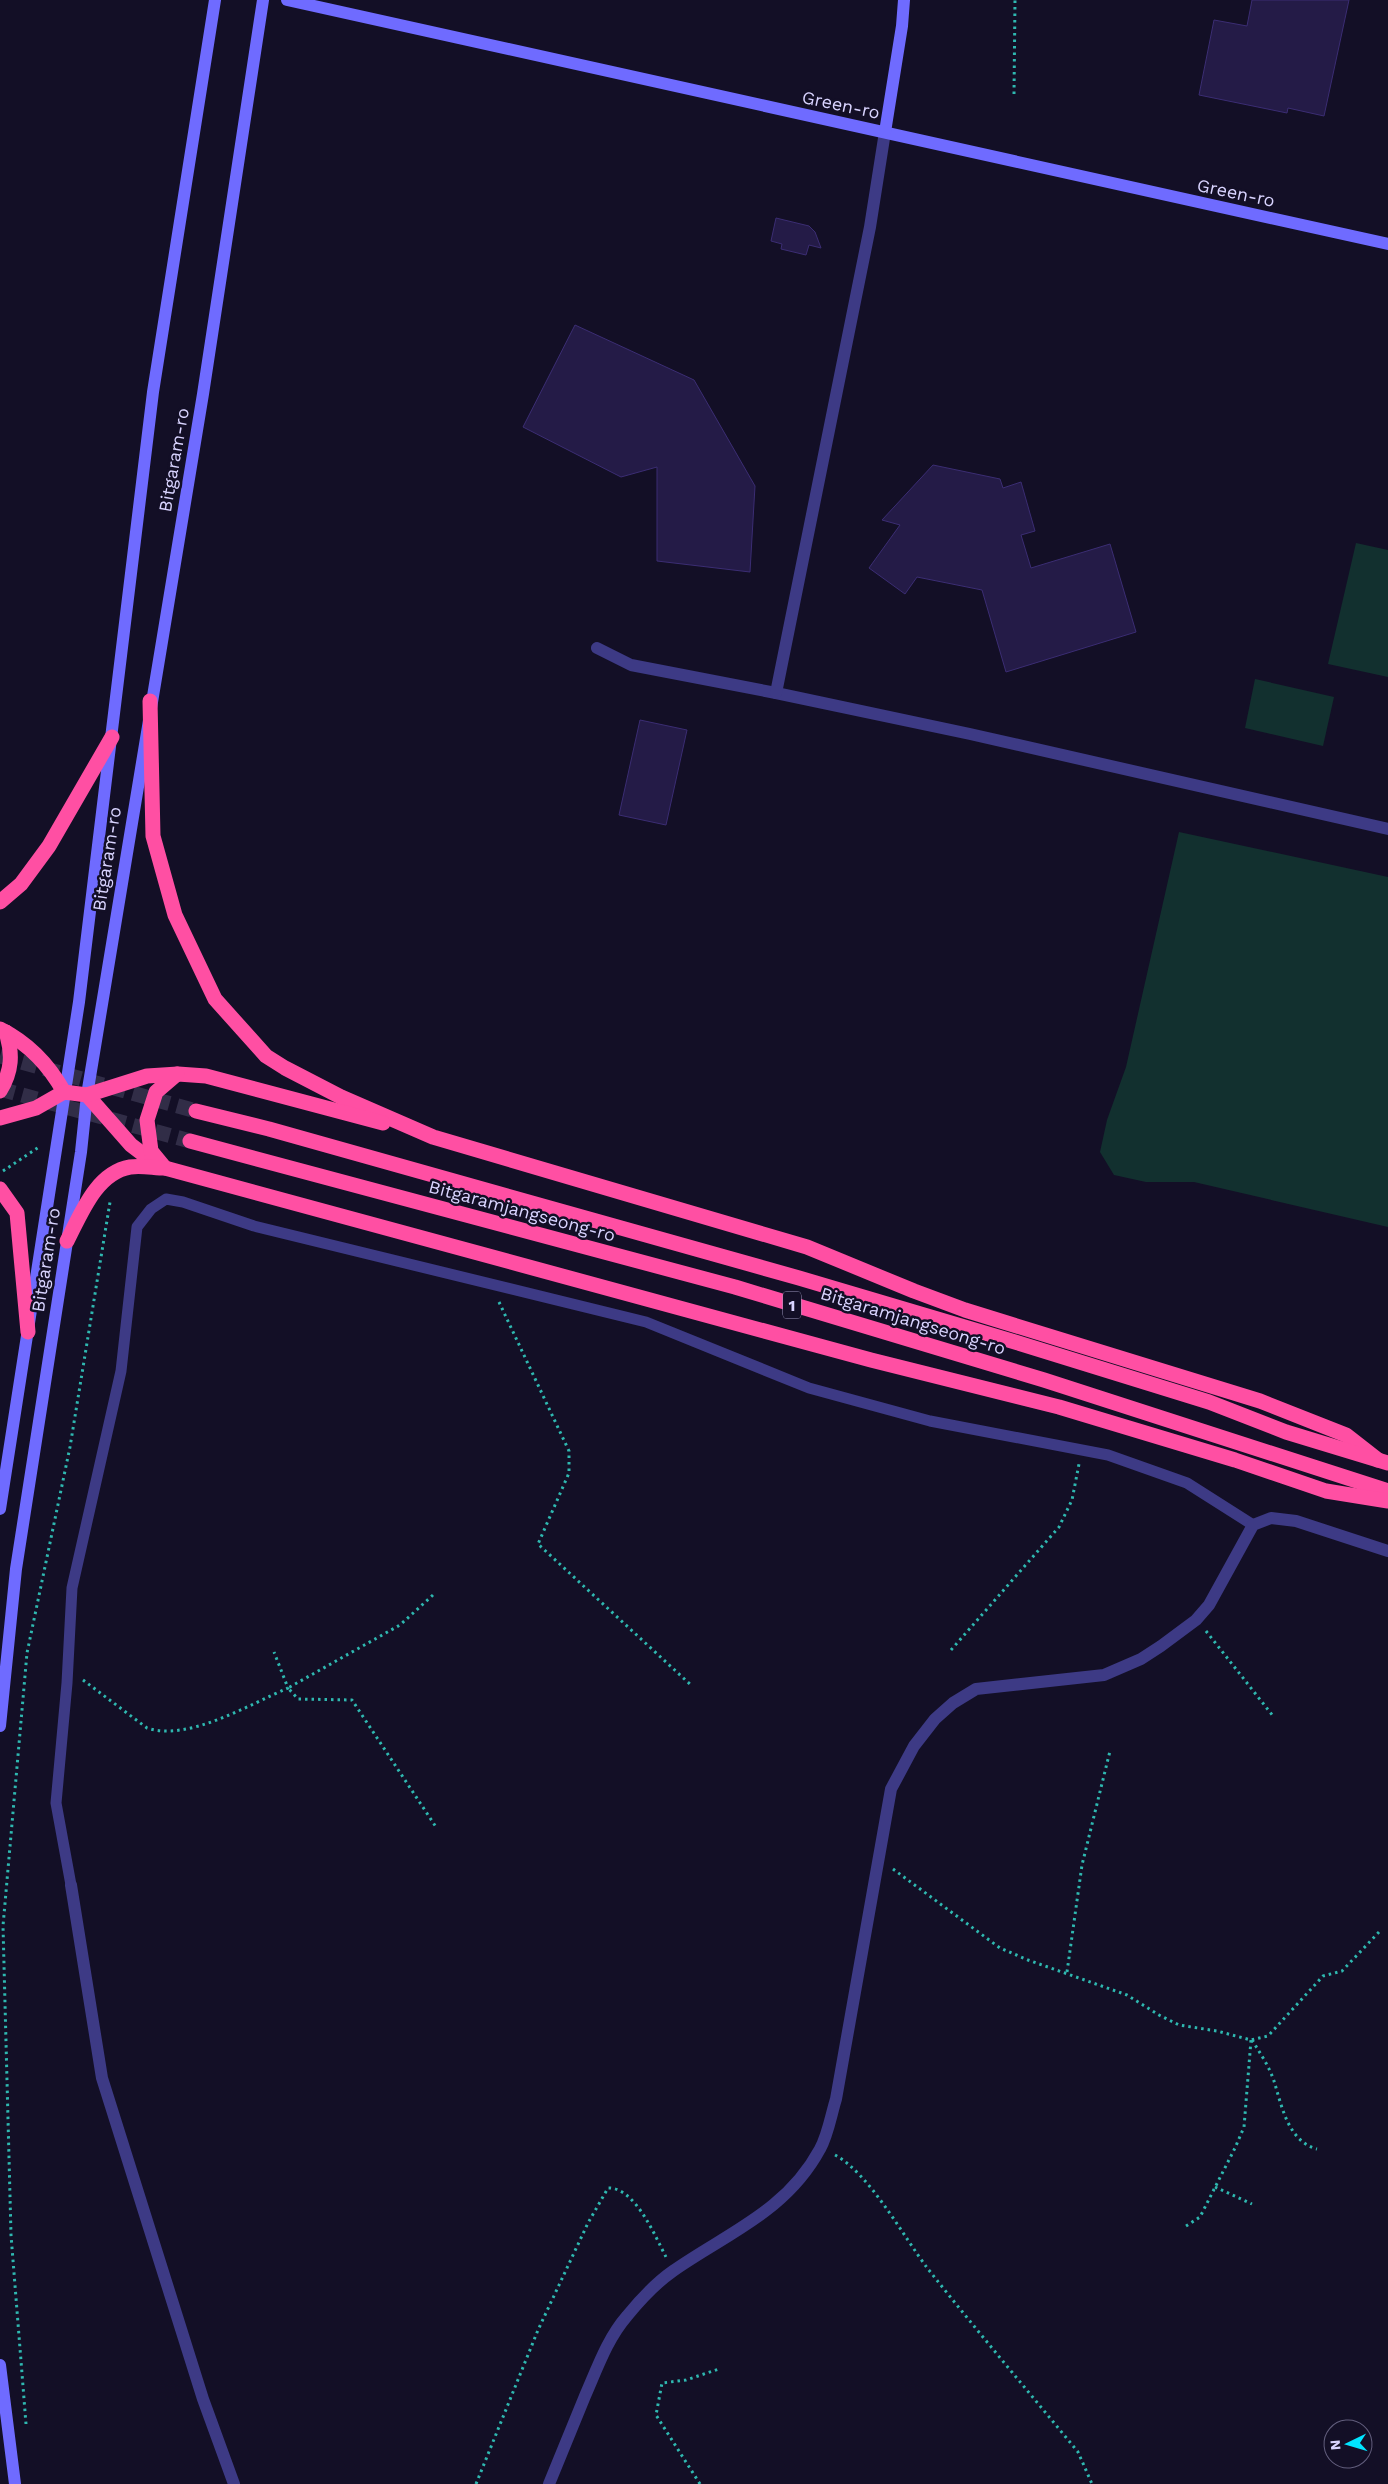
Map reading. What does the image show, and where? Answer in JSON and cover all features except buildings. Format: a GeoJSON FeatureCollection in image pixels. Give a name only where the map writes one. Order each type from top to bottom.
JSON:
{"type":"FeatureCollection","features":[{"type":"Feature","properties":{"kind":"highway"},"geometry":{"type":"LineString","coordinates":[[150,701],[153,836],[174,915],[215,999],[266,1056],[341,1097],[433,1137]]}},
{"type":"Feature","properties":{"kind":"highway"},"geometry":{"type":"LineString","coordinates":[[0,902],[21,884],[49,846],[112,737]]}},
{"type":"Feature","properties":{"kind":"highway"},"geometry":{"type":"LineString","coordinates":[[3,1030],[23,1042],[45,1064],[64,1092]]}},
{"type":"Feature","properties":{"kind":"highway"},"geometry":{"type":"LineString","coordinates":[[0,1091],[11,1066],[11,1049],[3,1030]]}},
{"type":"Feature","properties":{"kind":"highway"},"geometry":{"type":"LineString","coordinates":[[165,1168],[151,1151],[147,1120],[156,1092],[178,1074]]}},
{"type":"Feature","properties":{"kind":"highway"},"geometry":{"type":"LineString","coordinates":[[0,1118],[36,1108],[64,1092],[87,1095],[147,1076],[178,1074],[206,1076],[433,1137],[807,1246],[914,1291],[965,1310],[1260,1401],[1346,1434],[1383,1462]]}},
{"type":"Feature","properties":{"kind":"highway"},"geometry":{"type":"LineString","coordinates":[[87,1095],[130,1146],[149,1161],[165,1168],[871,1360],[1059,1407],[1216,1454],[1326,1491],[1388,1501]]}},
{"type":"Feature","properties":{"kind":"highway","name":"Bitgaramjangseong-ro"},"geometry":{"type":"LineString","coordinates":[[196,1111],[269,1129],[846,1292],[1209,1402],[1286,1432],[1383,1462]]}},
{"type":"Feature","properties":{"kind":"highway","name":"Bitgaramjangseong-ro"},"geometry":{"type":"LineString","coordinates":[[190,1141],[735,1287],[1044,1380],[1388,1491]]}},
{"type":"Feature","properties":{"kind":"highway"},"geometry":{"type":"LineString","coordinates":[[66,1241],[99,1186],[116,1171],[132,1167],[165,1168]]}},
{"type":"Feature","properties":{"kind":"highway"},"geometry":{"type":"LineString","coordinates":[[0,1189],[17,1213],[28,1332]]}},
{"type":"Feature","properties":{"kind":"main road","name":"Bitgaram-ro"},"geometry":{"type":"LineString","coordinates":[[0,1509],[79,1002],[153,392],[215,0]]}},
{"type":"Feature","properties":{"kind":"main road","name":"Bitgaram-ro"},"geometry":{"type":"LineString","coordinates":[[0,1726],[16,1569],[87,1095],[150,701],[204,384],[263,0]]}},
{"type":"Feature","properties":{"kind":"main road","name":"Green-ro"},"geometry":{"type":"LineString","coordinates":[[286,0],[1388,244]]}},
{"type":"Feature","properties":{"kind":"main road"},"geometry":{"type":"LineString","coordinates":[[885,132],[901,34],[904,0]]}},
{"type":"Feature","properties":{"kind":"main road"},"geometry":{"type":"LineString","coordinates":[[0,2365],[15,2484]]}},
{"type":"Feature","properties":{"kind":"street"},"geometry":{"type":"LineString","coordinates":[[776,693],[870,227],[885,132]]}},
{"type":"Feature","properties":{"kind":"street"},"geometry":{"type":"LineString","coordinates":[[597,648],[631,665],[776,693],[1106,764],[1388,829]]}},
{"type":"Feature","properties":{"kind":"street"},"geometry":{"type":"LineString","coordinates":[[549,2484],[612,2336],[627,2316],[657,2284],[673,2271],[748,2226],[779,2200],[808,2170],[821,2147],[836,2099],[891,1789],[914,1746],[935,1720],[953,1704],[976,1689],[1104,1675],[1141,1659],[1196,1620],[1209,1605],[1252,1525],[1271,1518],[1296,1521],[1388,1551]]}},
{"type":"Feature","properties":{"kind":"street"},"geometry":{"type":"LineString","coordinates":[[71,1886],[102,2078],[203,2399],[234,2484]]}},
{"type":"Feature","properties":{"kind":"lane"},"geometry":{"type":"LineString","coordinates":[[71,1886],[56,1804],[68,1670],[72,1588],[121,1371],[137,1226],[151,1209],[166,1199],[183,1202],[254,1226],[646,1322],[809,1388],[892,1411],[930,1421],[1108,1455],[1187,1483],[1252,1525]]}},
{"type":"Feature","properties":{"kind":"path"},"geometry":{"type":"LineString","coordinates":[[1014,94],[1015,0]]}},
{"type":"Feature","properties":{"kind":"path"},"geometry":{"type":"LineString","coordinates":[[0,1173],[40,1146],[57,1148]]}},
{"type":"Feature","properties":{"kind":"path"},"geometry":{"type":"LineString","coordinates":[[27,2434],[11,2235],[3,1926],[27,1653],[70,1447],[116,1171]]}},
{"type":"Feature","properties":{"kind":"path"},"geometry":{"type":"LineString","coordinates":[[492,1285],[501,1308],[570,1451],[569,1473],[538,1544],[692,1686]]}},
{"type":"Feature","properties":{"kind":"path"},"geometry":{"type":"LineString","coordinates":[[951,1650],[1059,1527],[1072,1500],[1076,1470],[1084,1450]]}},
{"type":"Feature","properties":{"kind":"path"},"geometry":{"type":"LineString","coordinates":[[68,1670],[135,1721],[159,1732],[202,1724],[288,1688],[400,1625],[433,1595]]}},
{"type":"Feature","properties":{"kind":"path"},"geometry":{"type":"LineString","coordinates":[[1196,1620],[1224,1652],[1249,1688],[1273,1716]]}},
{"type":"Feature","properties":{"kind":"path"},"geometry":{"type":"LineString","coordinates":[[274,1652],[288,1688],[298,1699],[352,1700],[436,1827]]}},
{"type":"Feature","properties":{"kind":"path"},"geometry":{"type":"LineString","coordinates":[[1067,1972],[1082,1865],[1110,1751]]}},
{"type":"Feature","properties":{"kind":"path"},"geometry":{"type":"LineString","coordinates":[[878,1858],[1000,1948],[1028,1960],[1067,1972],[1128,1995],[1159,2015],[1179,2025],[1217,2031],[1251,2040],[1268,2036],[1323,1976],[1342,1971],[1379,1932]]}},
{"type":"Feature","properties":{"kind":"path"},"geometry":{"type":"LineString","coordinates":[[1251,2040],[1265,2060],[1274,2080],[1278,2100],[1299,2141],[1318,2149]]}},
{"type":"Feature","properties":{"kind":"path"},"geometry":{"type":"LineString","coordinates":[[1186,2226],[1200,2217],[1244,2127],[1251,2040]]}},
{"type":"Feature","properties":{"kind":"path"},"geometry":{"type":"LineString","coordinates":[[821,2147],[846,2161],[864,2180],[928,2268],[1078,2452],[1092,2484]]}},
{"type":"Feature","properties":{"kind":"path"},"geometry":{"type":"LineString","coordinates":[[1215,2187],[1252,2204]]}},
{"type":"Feature","properties":{"kind":"path"},"geometry":{"type":"LineString","coordinates":[[476,2484],[538,2330],[588,2223],[608,2188],[616,2188],[628,2195],[646,2219],[673,2271]]}},
{"type":"Feature","properties":{"kind":"path"},"geometry":{"type":"LineString","coordinates":[[700,2484],[656,2415],[662,2383],[686,2380],[719,2369]]}},
{"type":"Feature","properties":{"kind":"green space"},"geometry":{"type":"Polygon","coordinates":[[[1356,543],[1388,550],[1388,677],[1328,664],[1356,543]]]}},
{"type":"Feature","properties":{"kind":"green space"},"geometry":{"type":"Polygon","coordinates":[[[1255,679],[1334,697],[1323,746],[1245,728],[1255,679]]]}},
{"type":"Feature","properties":{"kind":"green space"},"geometry":{"type":"Polygon","coordinates":[[[1179,832],[1388,877],[1388,1227],[1194,1182],[1146,1182],[1114,1175],[1100,1152],[1107,1120],[1126,1067],[1179,832]]]}},
{"type":"Feature","properties":{"kind":"tunnel"},"geometry":{"type":"LineString","coordinates":[[0,1056],[196,1111]]}},
{"type":"Feature","properties":{"kind":"tunnel"},"geometry":{"type":"LineString","coordinates":[[0,1089],[190,1141]]}}]}
